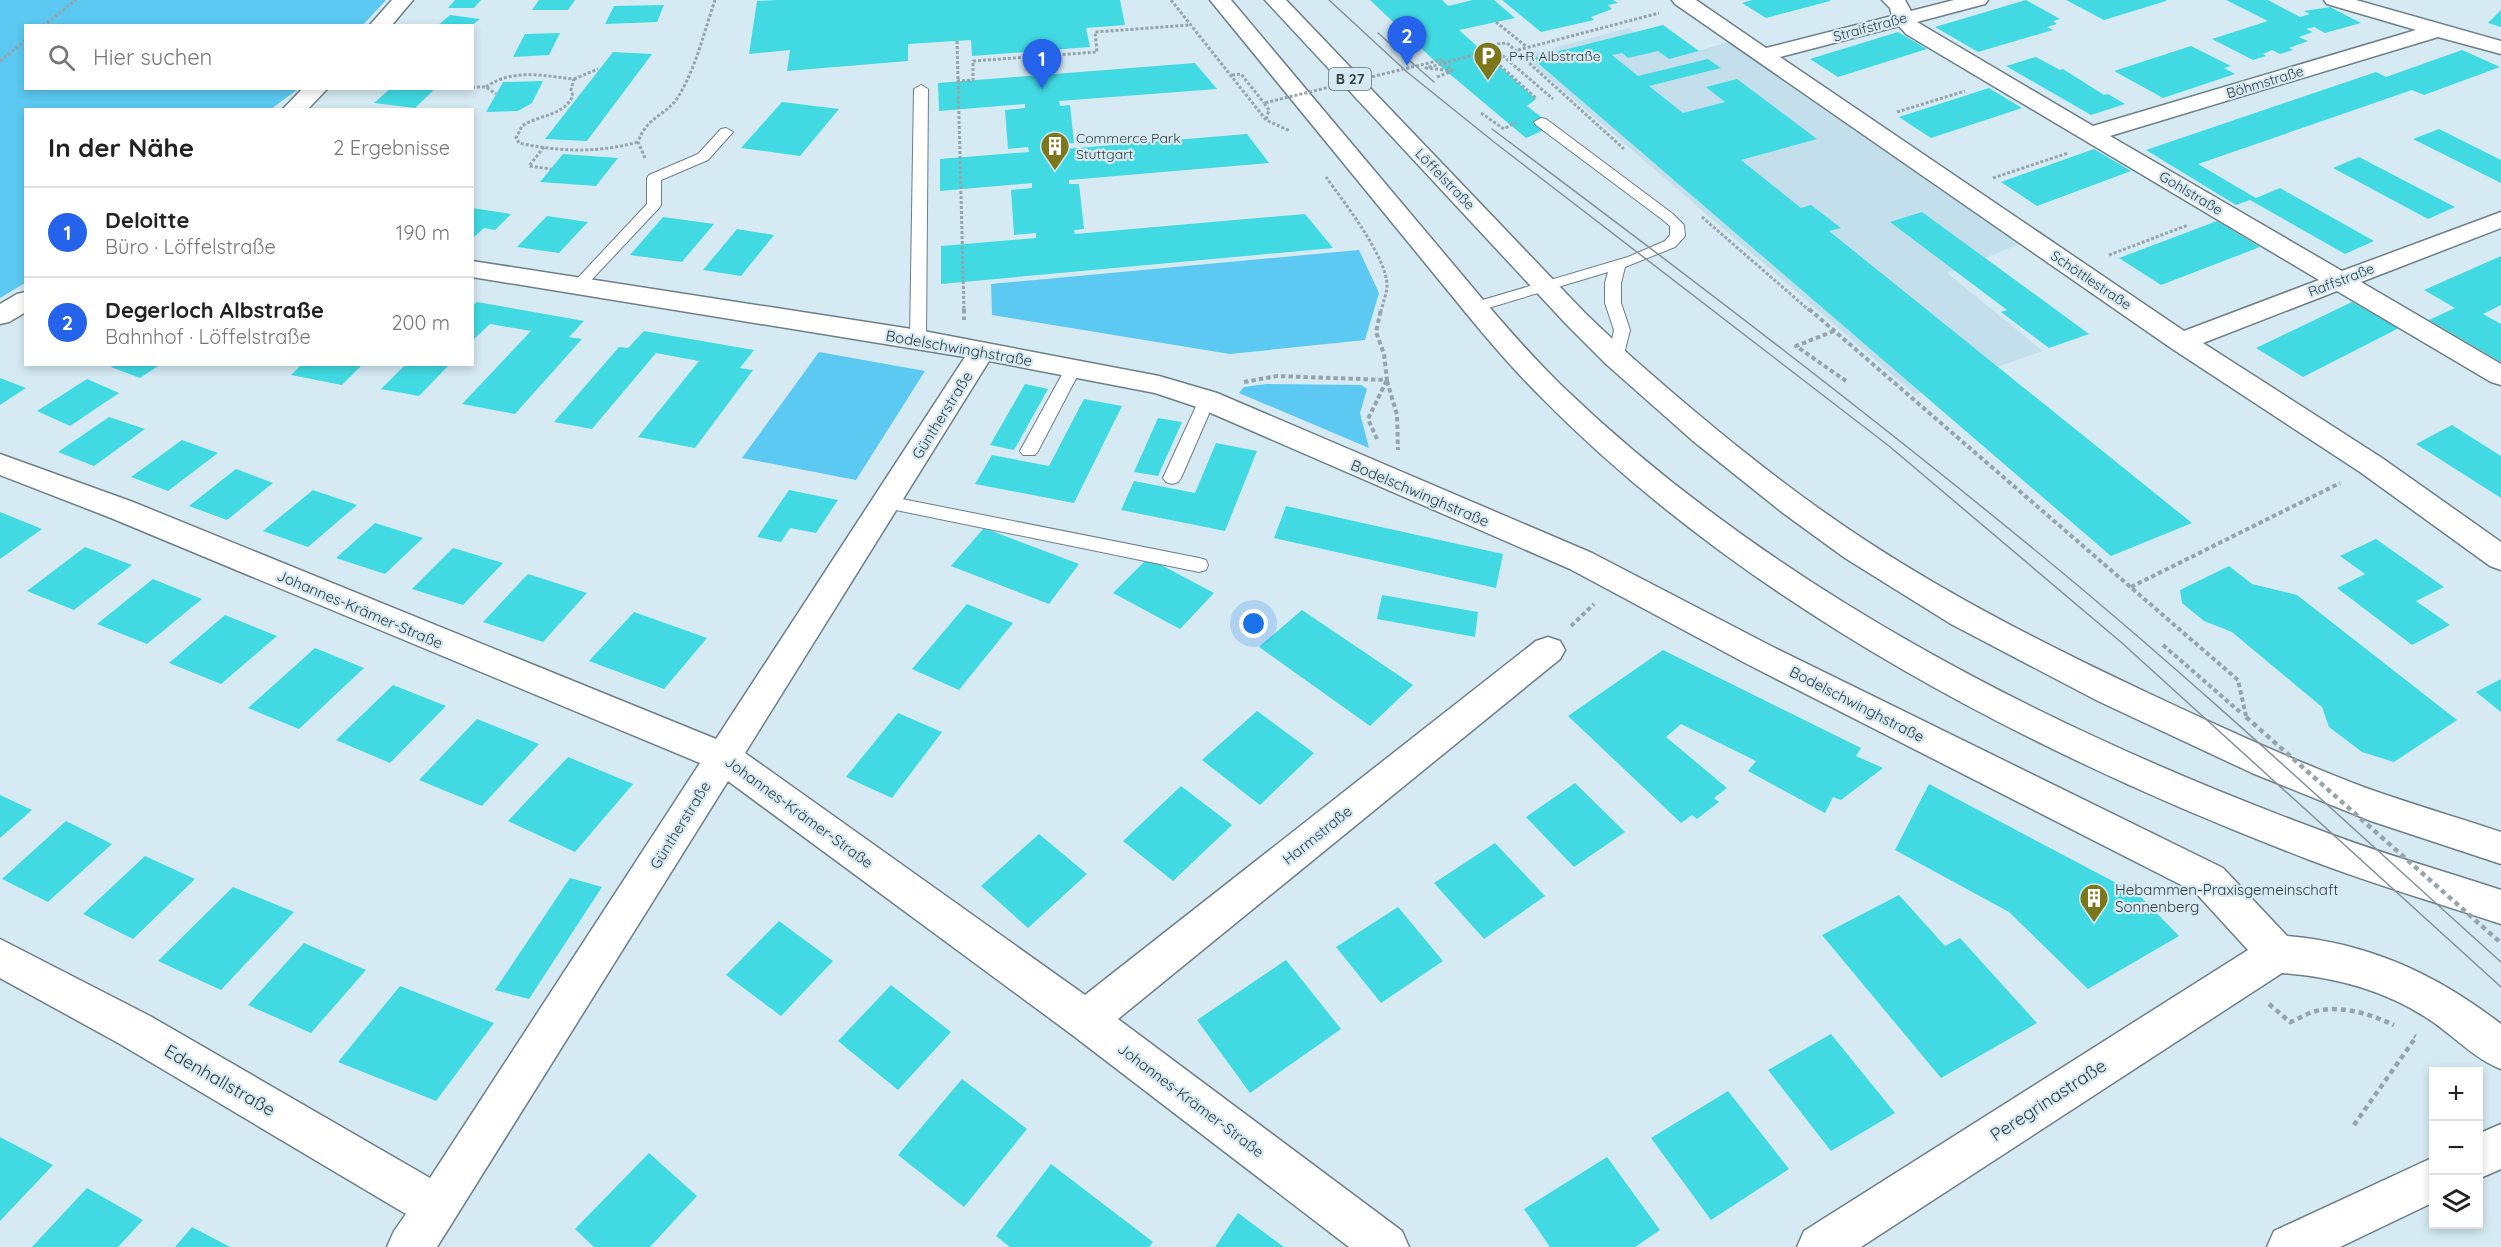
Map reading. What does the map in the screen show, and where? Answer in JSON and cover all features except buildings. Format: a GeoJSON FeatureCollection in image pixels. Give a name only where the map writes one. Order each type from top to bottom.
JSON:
{"type":"FeatureCollection","features":[{"type":"Feature","properties":{"kind":"main road"},"geometry":{"type":"LineString","coordinates":[[381,24],[403,0]]}},
{"type":"Feature","properties":{"kind":"main road"},"geometry":{"type":"LineString","coordinates":[[1220,0],[1475,308],[1559,399],[1610,446],[1682,506],[1767,568],[1869,633],[1961,686],[2081,746],[2215,805],[2325,848],[2501,907]]}},
{"type":"Feature","properties":{"kind":"main road","name":"Löffelstraße"},"geometry":{"type":"LineString","coordinates":[[1275,0],[1616,358],[1689,424],[1762,482],[1855,549],[1924,592],[2078,676],[2275,768],[2384,810],[2501,848]]}},
{"type":"Feature","properties":{"kind":"main road","name":"Straifstraße"},"geometry":{"type":"LineString","coordinates":[[1763,55],[1897,9],[1978,0]]}},
{"type":"Feature","properties":{"kind":"main road"},"geometry":{"type":"LineString","coordinates":[[2334,0],[2501,48]]}},
{"type":"Feature","properties":{"kind":"main road","name":"Schöttlestraße"},"geometry":{"type":"LineString","coordinates":[[1685,3],[2181,342],[2371,465],[2501,558]]}},
{"type":"Feature","properties":{"kind":"main road","name":"Gohlstraße"},"geometry":{"type":"LineString","coordinates":[[1897,9],[1913,30],[2501,376]]}},
{"type":"Feature","properties":{"kind":"main road","name":"Böhmstraße"},"geometry":{"type":"LineString","coordinates":[[2097,137],[2438,30]]}},
{"type":"Feature","properties":{"kind":"main road"},"geometry":{"type":"LineString","coordinates":[[294,108],[315,90]]}},
{"type":"Feature","properties":{"kind":"main road","name":"Raffstraße"},"geometry":{"type":"LineString","coordinates":[[2181,342],[2501,219]]}},
{"type":"Feature","properties":{"kind":"main road","name":"Bodelschwinghstraße"},"geometry":{"type":"LineString","coordinates":[[474,269],[918,339],[1159,385],[1207,400],[1581,561],[1759,655],[2209,880],[2277,954]]}},
{"type":"Feature","properties":{"kind":"main road"},"geometry":{"type":"LineString","coordinates":[[0,316],[24,301]]}},
{"type":"Feature","properties":{"kind":"main road","name":"Güntherstraße"},"geometry":{"type":"LineString","coordinates":[[422,1235],[723,757],[887,502],[974,350]]}},
{"type":"Feature","properties":{"kind":"main road","name":"Johannes-Krämer-Straße"},"geometry":{"type":"LineString","coordinates":[[0,464],[122,510],[723,757],[1086,1020],[1386,1247]]}},
{"type":"Feature","properties":{"kind":"main road","name":"Harmstraße"},"geometry":{"type":"LineString","coordinates":[[1086,1020],[1548,650]]}},
{"type":"Feature","properties":{"kind":"main road"},"geometry":{"type":"LineString","coordinates":[[2277,954],[2310,956],[2379,973],[2438,1002],[2501,1049]]}},
{"type":"Feature","properties":{"kind":"main road","name":"Peregrinastraße"},"geometry":{"type":"LineString","coordinates":[[1820,1247],[2277,954]]}},
{"type":"Feature","properties":{"kind":"main road","name":"Edenhallstraße"},"geometry":{"type":"LineString","coordinates":[[0,957],[135,1030],[422,1235]]}},
{"type":"Feature","properties":{"kind":"main road"},"geometry":{"type":"LineString","coordinates":[[2483,1155],[2501,1146]]}},
{"type":"Feature","properties":{"kind":"main road"},"geometry":{"type":"LineString","coordinates":[[2290,1247],[2429,1181]]}},
{"type":"Feature","properties":{"kind":"lane"},"geometry":{"type":"LineString","coordinates":[[918,339],[921,89]]}},
{"type":"Feature","properties":{"kind":"lane"},"geometry":{"type":"LineString","coordinates":[[1475,308],[1618,265],[1670,244],[1678,236],[1677,225],[1541,123]]}},
{"type":"Feature","properties":{"kind":"lane"},"geometry":{"type":"LineString","coordinates":[[579,286],[654,205],[654,178],[703,157],[726,132]]}},
{"type":"Feature","properties":{"kind":"lane"},"geometry":{"type":"LineString","coordinates":[[1616,358],[1622,330],[1614,303],[1613,283],[1618,265]]}},
{"type":"Feature","properties":{"kind":"lane"},"geometry":{"type":"LineString","coordinates":[[1029,451],[1073,369]]}},
{"type":"Feature","properties":{"kind":"lane"},"geometry":{"type":"LineString","coordinates":[[1172,477],[1207,400]]}},
{"type":"Feature","properties":{"kind":"lane"},"geometry":{"type":"LineString","coordinates":[[887,502],[1198,565]]}},
{"type":"Feature","properties":{"kind":"path"},"geometry":{"type":"LineString","coordinates":[[46,24],[76,0]]}},
{"type":"Feature","properties":{"kind":"path"},"geometry":{"type":"LineString","coordinates":[[654,178],[639,142],[643,128],[676,100],[686,82],[716,0]]}},
{"type":"Feature","properties":{"kind":"path"},"geometry":{"type":"LineString","coordinates":[[1171,0],[1266,120],[1296,135]]}},
{"type":"Feature","properties":{"kind":"path"},"geometry":{"type":"LineString","coordinates":[[1518,50],[1685,3]]}},
{"type":"Feature","properties":{"kind":"path"},"geometry":{"type":"LineString","coordinates":[[1496,22],[1528,48]]}},
{"type":"Feature","properties":{"kind":"path"},"geometry":{"type":"LineString","coordinates":[[957,81],[973,80],[972,61],[1097,52],[1095,32],[1190,24]]}},
{"type":"Feature","properties":{"kind":"path"},"geometry":{"type":"LineString","coordinates":[[957,41],[957,81],[974,350]]}},
{"type":"Feature","properties":{"kind":"path"},"geometry":{"type":"LineString","coordinates":[[0,61],[24,42]]}},
{"type":"Feature","properties":{"kind":"path"},"geometry":{"type":"LineString","coordinates":[[1495,49],[1496,44],[1508,43],[1518,50],[1572,105],[1627,152]]}},
{"type":"Feature","properties":{"kind":"path"},"geometry":{"type":"LineString","coordinates":[[1453,71],[1426,68],[1495,49]]}},
{"type":"Feature","properties":{"kind":"path"},"geometry":{"type":"LineString","coordinates":[[1495,49],[1561,106]]}},
{"type":"Feature","properties":{"kind":"path"},"geometry":{"type":"LineString","coordinates":[[1484,52],[1537,99]]}},
{"type":"Feature","properties":{"kind":"path"},"geometry":{"type":"LineString","coordinates":[[1264,103],[1441,60],[1453,71]]}},
{"type":"Feature","properties":{"kind":"path"},"geometry":{"type":"LineString","coordinates":[[486,87],[494,80],[507,75],[574,79],[598,69]]}},
{"type":"Feature","properties":{"kind":"path"},"geometry":{"type":"LineString","coordinates":[[1437,77],[1453,71]]}},
{"type":"Feature","properties":{"kind":"path"},"geometry":{"type":"LineString","coordinates":[[1232,75],[1241,74],[1264,103],[1269,110],[1266,120]]}},
{"type":"Feature","properties":{"kind":"path"},"geometry":{"type":"LineString","coordinates":[[574,79],[571,90],[573,96],[562,111],[533,120],[517,131],[516,138],[519,143],[594,151],[639,142]]}},
{"type":"Feature","properties":{"kind":"path"},"geometry":{"type":"LineString","coordinates":[[1862,123],[1999,81]]}},
{"type":"Feature","properties":{"kind":"path"},"geometry":{"type":"LineString","coordinates":[[474,87],[486,87],[496,94]]}},
{"type":"Feature","properties":{"kind":"path"},"geometry":{"type":"LineString","coordinates":[[1959,189],[2097,137]]}},
{"type":"Feature","properties":{"kind":"path"},"geometry":{"type":"LineString","coordinates":[[544,147],[529,166],[551,169]]}},
{"type":"Feature","properties":{"kind":"path"},"geometry":{"type":"LineString","coordinates":[[1323,173],[1364,232],[1381,264],[1387,286],[1376,332],[1384,354],[1387,380],[1397,415],[1396,483]]}},
{"type":"Feature","properties":{"kind":"path"},"geometry":{"type":"LineString","coordinates":[[2074,269],[2222,212]]}},
{"type":"Feature","properties":{"kind":"path"},"geometry":{"type":"LineString","coordinates":[[1699,214],[2238,680],[2246,717]]}},
{"type":"Feature","properties":{"kind":"path"},"geometry":{"type":"LineString","coordinates":[[1834,331],[1796,346],[1846,381]]}},
{"type":"Feature","properties":{"kind":"path"},"geometry":{"type":"LineString","coordinates":[[1207,400],[1234,383],[1277,376],[1387,380]]}},
{"type":"Feature","properties":{"kind":"path"},"geometry":{"type":"LineString","coordinates":[[1387,380],[1368,419],[1396,483]]}},
{"type":"Feature","properties":{"kind":"path"},"geometry":{"type":"LineString","coordinates":[[2131,587],[2371,465]]}},
{"type":"Feature","properties":{"kind":"path"},"geometry":{"type":"LineString","coordinates":[[2163,645],[2501,943]]}},
{"type":"Feature","properties":{"kind":"path"},"geometry":{"type":"LineString","coordinates":[[2239,977],[2290,1022],[2316,1011],[2346,1010],[2380,1018],[2398,1028]]}},
{"type":"Feature","properties":{"kind":"path"},"geometry":{"type":"LineString","coordinates":[[2354,1125],[2416,1037],[2407,1032]]}},
{"type":"Feature","properties":{"kind":"shaded area"},"geometry":{"type":"Polygon","coordinates":[[[0,0],[386,0],[364,24],[24,24],[24,90],[297,90],[272,108],[24,108],[24,284],[0,298],[0,0]]]}},
{"type":"Feature","properties":{"kind":"shaded area"},"geometry":{"type":"Polygon","coordinates":[[[1629,28],[1669,59],[1743,38],[2035,238],[1947,273],[2043,351],[1916,395],[1523,56],[1629,28]]]}},
{"type":"Feature","properties":{"kind":"shaded area"},"geometry":{"type":"Polygon","coordinates":[[[1359,250],[1379,293],[1365,340],[1230,354],[992,315],[991,284],[1359,250]]]}},
{"type":"Feature","properties":{"kind":"shaded area"},"geometry":{"type":"Polygon","coordinates":[[[819,352],[925,371],[856,480],[742,458],[819,352]]]}},
{"type":"Feature","properties":{"kind":"shaded area"},"geometry":{"type":"Polygon","coordinates":[[[1266,384],[1361,385],[1367,389],[1360,413],[1369,448],[1239,393],[1244,387],[1266,384]]]}},
{"type":"Feature","properties":{"kind":"tram line"},"geometry":{"type":"LineString","coordinates":[[1329,0],[1407,72],[1494,142],[1889,446],[2122,643],[2501,987]]}},
{"type":"Feature","properties":{"kind":"tram line"},"geometry":{"type":"LineString","coordinates":[[1378,33],[1434,82]]}},
{"type":"Feature","properties":{"kind":"tram line"},"geometry":{"type":"LineString","coordinates":[[1492,129],[1778,346],[2058,569],[2226,714],[2501,962]]}},
{"type":"Feature","properties":{"kind":"place","name":"Degerloch Albstraße"},"geometry":{"type":"Point","coordinates":[1407,66]}},
{"type":"Feature","properties":{"kind":"place","name":"P+R Albstraße"},"geometry":{"type":"Point","coordinates":[1488,82]}},
{"type":"Feature","properties":{"kind":"place","name":"Deloitte"},"geometry":{"type":"Point","coordinates":[1042,89]}},
{"type":"Feature","properties":{"kind":"place","name":"Commerce Park Stuttgart"},"geometry":{"type":"Point","coordinates":[1055,172]}},
{"type":"Feature","properties":{"kind":"place","name":"Hebammen-Praxisgemeinschaft Sonnenberg"},"geometry":{"type":"Point","coordinates":[2094,924]}}]}
